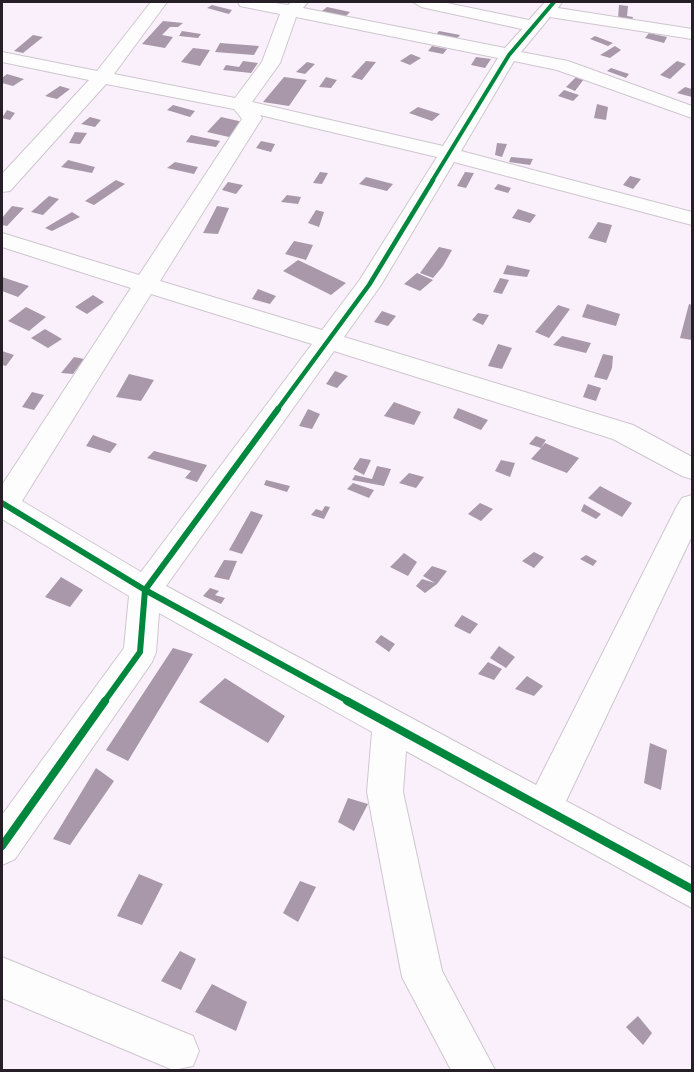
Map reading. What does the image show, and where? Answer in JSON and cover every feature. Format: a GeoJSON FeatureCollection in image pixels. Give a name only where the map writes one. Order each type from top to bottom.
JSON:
{"type":"FeatureCollection","features":[{"type":"Feature","properties":{"kind":"street"},"geometry":{"type":"LineString","coordinates":[[2,186],[102,77],[159,2]]}},
{"type":"Feature","properties":{"kind":"street"},"geometry":{"type":"LineString","coordinates":[[246,2],[296,6],[562,65],[693,112]]}},
{"type":"Feature","properties":{"kind":"street"},"geometry":{"type":"LineString","coordinates":[[421,2],[545,13],[693,34]]}},
{"type":"Feature","properties":{"kind":"street"},"geometry":{"type":"LineString","coordinates":[[240,105],[271,63],[296,6]]}},
{"type":"Feature","properties":{"kind":"street"},"geometry":{"type":"LineString","coordinates":[[2,846],[140,652],[145,590],[369,285],[509,55],[545,13]]}},
{"type":"Feature","properties":{"kind":"street"},"geometry":{"type":"LineString","coordinates":[[2,57],[240,105],[450,154],[693,219]]}},
{"type":"Feature","properties":{"kind":"street"},"geometry":{"type":"LineString","coordinates":[[240,105],[252,118],[143,283],[2,505],[145,590],[693,889]]}},
{"type":"Feature","properties":{"kind":"street"},"geometry":{"type":"LineString","coordinates":[[2,240],[622,432],[693,469]]}},
{"type":"Feature","properties":{"kind":"street"},"geometry":{"type":"LineString","coordinates":[[544,808],[693,506]]}},
{"type":"Feature","properties":{"kind":"street"},"geometry":{"type":"LineString","coordinates":[[390,724],[385,792],[423,977],[474,1071]]}},
{"type":"Feature","properties":{"kind":"street"},"geometry":{"type":"LineString","coordinates":[[2,978],[178,1051]]}},
{"type":"Feature","properties":{"kind":"building"},"geometry":{"type":"Polygon","coordinates":[[[212,5],[232,10],[229,14],[207,8],[212,5]]]}},
{"type":"Feature","properties":{"kind":"building"},"geometry":{"type":"Polygon","coordinates":[[[619,5],[628,6],[627,16],[633,17],[632,21],[618,19],[619,5]]]}},
{"type":"Feature","properties":{"kind":"building"},"geometry":{"type":"Polygon","coordinates":[[[327,7],[350,12],[345,17],[322,11],[327,7]]]}},
{"type":"Feature","properties":{"kind":"building"},"geometry":{"type":"Polygon","coordinates":[[[163,21],[183,23],[178,27],[170,27],[162,35],[173,37],[165,48],[142,44],[163,21]]]}},
{"type":"Feature","properties":{"kind":"building"},"geometry":{"type":"Polygon","coordinates":[[[182,31],[201,34],[198,38],[179,36],[182,31]]]}},
{"type":"Feature","properties":{"kind":"building"},"geometry":{"type":"Polygon","coordinates":[[[439,31],[460,35],[456,40],[435,36],[439,31]]]}},
{"type":"Feature","properties":{"kind":"building"},"geometry":{"type":"Polygon","coordinates":[[[649,33],[667,37],[664,43],[645,38],[649,33]]]}},
{"type":"Feature","properties":{"kind":"building"},"geometry":{"type":"Polygon","coordinates":[[[33,35],[43,37],[23,53],[14,51],[33,35]]]}},
{"type":"Feature","properties":{"kind":"building"},"geometry":{"type":"Polygon","coordinates":[[[595,36],[613,43],[608,46],[590,39],[595,36]]]}},
{"type":"Feature","properties":{"kind":"building"},"geometry":{"type":"Polygon","coordinates":[[[220,43],[259,46],[254,55],[215,52],[220,43]]]}},
{"type":"Feature","properties":{"kind":"building"},"geometry":{"type":"Polygon","coordinates":[[[432,46],[447,49],[443,54],[428,51],[432,46]]]}},
{"type":"Feature","properties":{"kind":"building"},"geometry":{"type":"Polygon","coordinates":[[[615,46],[621,50],[610,58],[600,55],[615,46]]]}},
{"type":"Feature","properties":{"kind":"building"},"geometry":{"type":"Polygon","coordinates":[[[193,48],[210,50],[200,66],[181,62],[193,48]]]}},
{"type":"Feature","properties":{"kind":"building"},"geometry":{"type":"Polygon","coordinates":[[[411,54],[421,58],[410,65],[400,61],[411,54]]]}},
{"type":"Feature","properties":{"kind":"building"},"geometry":{"type":"Polygon","coordinates":[[[476,57],[491,59],[485,68],[471,65],[476,57]]]}},
{"type":"Feature","properties":{"kind":"building"},"geometry":{"type":"Polygon","coordinates":[[[243,61],[258,63],[251,73],[223,70],[226,65],[239,67],[243,61]]]}},
{"type":"Feature","properties":{"kind":"building"},"geometry":{"type":"Polygon","coordinates":[[[366,61],[376,62],[362,80],[351,77],[366,61]]]}},
{"type":"Feature","properties":{"kind":"building"},"geometry":{"type":"Polygon","coordinates":[[[677,61],[686,64],[670,79],[660,75],[677,61]]]}},
{"type":"Feature","properties":{"kind":"building"},"geometry":{"type":"Polygon","coordinates":[[[307,62],[315,64],[305,74],[296,72],[307,62]]]}},
{"type":"Feature","properties":{"kind":"building"},"geometry":{"type":"Polygon","coordinates":[[[611,68],[629,74],[626,78],[607,71],[611,68]]]}},
{"type":"Feature","properties":{"kind":"building"},"geometry":{"type":"Polygon","coordinates":[[[7,74],[24,79],[13,86],[2,83],[2,78],[7,74]]]}},
{"type":"Feature","properties":{"kind":"building"},"geometry":{"type":"Polygon","coordinates":[[[577,76],[584,79],[575,91],[566,87],[577,76]]]}},
{"type":"Feature","properties":{"kind":"building"},"geometry":{"type":"Polygon","coordinates":[[[284,77],[307,80],[289,106],[263,102],[284,77]]]}},
{"type":"Feature","properties":{"kind":"building"},"geometry":{"type":"Polygon","coordinates":[[[326,77],[337,80],[331,88],[319,87],[326,77]]]}},
{"type":"Feature","properties":{"kind":"building"},"geometry":{"type":"Polygon","coordinates":[[[60,86],[70,89],[57,99],[45,96],[60,86]]]}},
{"type":"Feature","properties":{"kind":"building"},"geometry":{"type":"Polygon","coordinates":[[[685,87],[692,89],[692,97],[677,93],[685,87]]]}},
{"type":"Feature","properties":{"kind":"building"},"geometry":{"type":"Polygon","coordinates":[[[564,90],[579,95],[573,101],[558,96],[564,90]]]}},
{"type":"Feature","properties":{"kind":"building"},"geometry":{"type":"Polygon","coordinates":[[[597,104],[608,107],[606,120],[594,118],[597,104]]]}},
{"type":"Feature","properties":{"kind":"building"},"geometry":{"type":"Polygon","coordinates":[[[173,105],[195,111],[190,117],[167,110],[173,105]]]}},
{"type":"Feature","properties":{"kind":"building"},"geometry":{"type":"Polygon","coordinates":[[[418,107],[440,114],[432,121],[409,113],[418,107]]]}},
{"type":"Feature","properties":{"kind":"building"},"geometry":{"type":"Polygon","coordinates":[[[7,110],[15,113],[10,120],[2,118],[7,110]]]}},
{"type":"Feature","properties":{"kind":"building"},"geometry":{"type":"Polygon","coordinates":[[[90,117],[101,120],[95,127],[81,124],[90,117]]]}},
{"type":"Feature","properties":{"kind":"building"},"geometry":{"type":"Polygon","coordinates":[[[221,117],[243,122],[229,137],[207,132],[221,117]]]}},
{"type":"Feature","properties":{"kind":"building"},"geometry":{"type":"Polygon","coordinates":[[[75,132],[87,133],[80,144],[69,143],[75,132]]]}},
{"type":"Feature","properties":{"kind":"building"},"geometry":{"type":"Polygon","coordinates":[[[191,135],[220,141],[216,147],[186,142],[191,135]]]}},
{"type":"Feature","properties":{"kind":"building"},"geometry":{"type":"Polygon","coordinates":[[[261,141],[275,144],[271,152],[256,148],[261,141]]]}},
{"type":"Feature","properties":{"kind":"building"},"geometry":{"type":"Polygon","coordinates":[[[497,143],[507,144],[502,157],[495,155],[497,143]]]}},
{"type":"Feature","properties":{"kind":"building"},"geometry":{"type":"Polygon","coordinates":[[[511,157],[533,159],[530,165],[509,162],[511,157]]]}},
{"type":"Feature","properties":{"kind":"building"},"geometry":{"type":"Polygon","coordinates":[[[68,160],[95,167],[92,173],[61,167],[68,160]]]}},
{"type":"Feature","properties":{"kind":"building"},"geometry":{"type":"Polygon","coordinates":[[[175,162],[198,167],[194,174],[167,168],[175,162]]]}},
{"type":"Feature","properties":{"kind":"building"},"geometry":{"type":"Polygon","coordinates":[[[320,172],[328,173],[322,184],[313,183],[320,172]]]}},
{"type":"Feature","properties":{"kind":"building"},"geometry":{"type":"Polygon","coordinates":[[[465,172],[474,173],[466,188],[457,186],[465,172]]]}},
{"type":"Feature","properties":{"kind":"building"},"geometry":{"type":"Polygon","coordinates":[[[630,176],[641,179],[633,189],[623,185],[630,176]]]}},
{"type":"Feature","properties":{"kind":"building"},"geometry":{"type":"Polygon","coordinates":[[[366,177],[393,184],[387,191],[359,184],[366,177]]]}},
{"type":"Feature","properties":{"kind":"building"},"geometry":{"type":"Polygon","coordinates":[[[116,180],[125,184],[94,205],[85,201],[116,180]]]}},
{"type":"Feature","properties":{"kind":"building"},"geometry":{"type":"Polygon","coordinates":[[[228,182],[243,185],[236,194],[222,190],[228,182]]]}},
{"type":"Feature","properties":{"kind":"building"},"geometry":{"type":"Polygon","coordinates":[[[498,184],[511,188],[508,193],[494,189],[498,184]]]}},
{"type":"Feature","properties":{"kind":"building"},"geometry":{"type":"Polygon","coordinates":[[[287,195],[301,197],[298,204],[281,202],[287,195]]]}},
{"type":"Feature","properties":{"kind":"building"},"geometry":{"type":"Polygon","coordinates":[[[49,196],[59,199],[43,215],[31,212],[49,196]]]}},
{"type":"Feature","properties":{"kind":"building"},"geometry":{"type":"Polygon","coordinates":[[[12,206],[24,208],[7,226],[2,225],[2,218],[12,206]]]}},
{"type":"Feature","properties":{"kind":"building"},"geometry":{"type":"Polygon","coordinates":[[[217,206],[229,208],[218,234],[203,233],[217,206]]]}},
{"type":"Feature","properties":{"kind":"building"},"geometry":{"type":"Polygon","coordinates":[[[518,209],[536,215],[530,223],[512,218],[518,209]]]}},
{"type":"Feature","properties":{"kind":"building"},"geometry":{"type":"Polygon","coordinates":[[[316,210],[324,212],[319,227],[308,223],[316,210]]]}},
{"type":"Feature","properties":{"kind":"building"},"geometry":{"type":"Polygon","coordinates":[[[72,212],[80,217],[52,231],[45,228],[72,212]]]}},
{"type":"Feature","properties":{"kind":"building"},"geometry":{"type":"Polygon","coordinates":[[[598,222],[612,225],[606,243],[588,238],[598,222]]]}},
{"type":"Feature","properties":{"kind":"building"},"geometry":{"type":"Polygon","coordinates":[[[294,241],[313,245],[306,260],[285,254],[294,241]]]}},
{"type":"Feature","properties":{"kind":"building"},"geometry":{"type":"Polygon","coordinates":[[[439,247],[452,250],[443,266],[433,278],[420,273],[439,247]]]}},
{"type":"Feature","properties":{"kind":"building"},"geometry":{"type":"Polygon","coordinates":[[[298,260],[346,283],[331,295],[283,271],[298,260]]]}},
{"type":"Feature","properties":{"kind":"building"},"geometry":{"type":"Polygon","coordinates":[[[507,265],[530,270],[527,277],[503,274],[507,265]]]}},
{"type":"Feature","properties":{"kind":"building"},"geometry":{"type":"Polygon","coordinates":[[[417,273],[433,280],[420,291],[404,284],[417,273]]]}},
{"type":"Feature","properties":{"kind":"building"},"geometry":{"type":"Polygon","coordinates":[[[2,277],[29,286],[18,297],[2,291],[2,277]]]}},
{"type":"Feature","properties":{"kind":"building"},"geometry":{"type":"Polygon","coordinates":[[[500,278],[509,280],[502,294],[493,292],[500,278]]]}},
{"type":"Feature","properties":{"kind":"building"},"geometry":{"type":"Polygon","coordinates":[[[258,289],[276,296],[270,304],[252,299],[258,289]]]}},
{"type":"Feature","properties":{"kind":"building"},"geometry":{"type":"Polygon","coordinates":[[[93,295],[104,302],[87,314],[75,307],[93,295]]]}},
{"type":"Feature","properties":{"kind":"building"},"geometry":{"type":"Polygon","coordinates":[[[587,304],[620,314],[616,326],[582,317],[587,304]]]}},
{"type":"Feature","properties":{"kind":"building"},"geometry":{"type":"Polygon","coordinates":[[[689,304],[692,305],[692,340],[680,338],[689,304]]]}},
{"type":"Feature","properties":{"kind":"building"},"geometry":{"type":"Polygon","coordinates":[[[558,305],[570,309],[549,338],[535,332],[558,305]]]}},
{"type":"Feature","properties":{"kind":"building"},"geometry":{"type":"Polygon","coordinates":[[[26,307],[46,317],[29,331],[8,321],[26,307]]]}},
{"type":"Feature","properties":{"kind":"building"},"geometry":{"type":"Polygon","coordinates":[[[382,311],[396,316],[388,326],[374,322],[382,311]]]}},
{"type":"Feature","properties":{"kind":"building"},"geometry":{"type":"Polygon","coordinates":[[[478,313],[489,315],[483,325],[472,320],[478,313]]]}},
{"type":"Feature","properties":{"kind":"building"},"geometry":{"type":"Polygon","coordinates":[[[45,329],[62,339],[48,348],[31,338],[45,329]]]}},
{"type":"Feature","properties":{"kind":"building"},"geometry":{"type":"Polygon","coordinates":[[[562,336],[591,343],[586,353],[553,345],[562,336]]]}},
{"type":"Feature","properties":{"kind":"building"},"geometry":{"type":"Polygon","coordinates":[[[498,344],[512,348],[502,369],[488,366],[498,344]]]}},
{"type":"Feature","properties":{"kind":"building"},"geometry":{"type":"Polygon","coordinates":[[[2,351],[14,355],[6,366],[2,365],[2,351]]]}},
{"type":"Feature","properties":{"kind":"building"},"geometry":{"type":"Polygon","coordinates":[[[603,354],[613,356],[612,368],[607,380],[594,377],[603,354]]]}},
{"type":"Feature","properties":{"kind":"building"},"geometry":{"type":"Polygon","coordinates":[[[74,357],[84,359],[73,374],[61,373],[74,357]]]}},
{"type":"Feature","properties":{"kind":"building"},"geometry":{"type":"Polygon","coordinates":[[[335,371],[348,376],[337,388],[326,384],[335,371]]]}},
{"type":"Feature","properties":{"kind":"building"},"geometry":{"type":"Polygon","coordinates":[[[129,374],[154,380],[141,401],[116,397],[129,374]]]}},
{"type":"Feature","properties":{"kind":"building"},"geometry":{"type":"Polygon","coordinates":[[[588,384],[601,388],[596,401],[583,397],[588,384]]]}},
{"type":"Feature","properties":{"kind":"building"},"geometry":{"type":"Polygon","coordinates":[[[32,392],[44,395],[34,410],[22,407],[32,392]]]}},
{"type":"Feature","properties":{"kind":"building"},"geometry":{"type":"Polygon","coordinates":[[[394,402],[421,412],[414,425],[384,416],[394,402]]]}},
{"type":"Feature","properties":{"kind":"building"},"geometry":{"type":"Polygon","coordinates":[[[458,408],[488,420],[481,430],[453,418],[458,408]]]}},
{"type":"Feature","properties":{"kind":"building"},"geometry":{"type":"Polygon","coordinates":[[[308,409],[320,414],[312,429],[299,426],[308,409]]]}},
{"type":"Feature","properties":{"kind":"building"},"geometry":{"type":"Polygon","coordinates":[[[93,435],[117,444],[110,453],[86,446],[93,435]]]}},
{"type":"Feature","properties":{"kind":"building"},"geometry":{"type":"Polygon","coordinates":[[[536,436],[546,440],[541,448],[529,444],[536,436]]]}},
{"type":"Feature","properties":{"kind":"building"},"geometry":{"type":"Polygon","coordinates":[[[545,443],[579,458],[567,473],[531,459],[545,443]]]}},
{"type":"Feature","properties":{"kind":"building"},"geometry":{"type":"Polygon","coordinates":[[[154,451],[207,465],[197,482],[185,478],[191,471],[147,458],[154,451]]]}},
{"type":"Feature","properties":{"kind":"building"},"geometry":{"type":"Polygon","coordinates":[[[360,458],[371,460],[364,475],[353,469],[360,458]]]}},
{"type":"Feature","properties":{"kind":"building"},"geometry":{"type":"Polygon","coordinates":[[[501,460],[515,463],[510,477],[495,471],[501,460]]]}},
{"type":"Feature","properties":{"kind":"building"},"geometry":{"type":"Polygon","coordinates":[[[377,466],[391,469],[384,486],[352,480],[355,475],[372,479],[377,466]]]}},
{"type":"Feature","properties":{"kind":"building"},"geometry":{"type":"Polygon","coordinates":[[[409,473],[424,477],[416,488],[399,483],[409,473]]]}},
{"type":"Feature","properties":{"kind":"building"},"geometry":{"type":"Polygon","coordinates":[[[266,480],[290,486],[287,492],[264,485],[266,480]]]}},
{"type":"Feature","properties":{"kind":"building"},"geometry":{"type":"Polygon","coordinates":[[[353,483],[374,490],[369,498],[347,489],[353,483]]]}},
{"type":"Feature","properties":{"kind":"building"},"geometry":{"type":"Polygon","coordinates":[[[600,486],[632,503],[622,517],[588,498],[600,486]]]}},
{"type":"Feature","properties":{"kind":"building"},"geometry":{"type":"Polygon","coordinates":[[[480,503],[493,509],[481,521],[468,514],[480,503]]]}},
{"type":"Feature","properties":{"kind":"building"},"geometry":{"type":"Polygon","coordinates":[[[584,504],[601,514],[596,519],[581,511],[584,504]]]}},
{"type":"Feature","properties":{"kind":"building"},"geometry":{"type":"Polygon","coordinates":[[[325,506],[330,507],[324,519],[311,515],[316,509],[322,511],[325,506]]]}},
{"type":"Feature","properties":{"kind":"building"},"geometry":{"type":"Polygon","coordinates":[[[251,511],[263,515],[242,554],[229,550],[251,511]]]}},
{"type":"Feature","properties":{"kind":"building"},"geometry":{"type":"Polygon","coordinates":[[[534,552],[544,557],[534,568],[522,561],[534,552]]]}},
{"type":"Feature","properties":{"kind":"building"},"geometry":{"type":"Polygon","coordinates":[[[404,553],[417,562],[408,576],[390,567],[404,553]]]}},
{"type":"Feature","properties":{"kind":"building"},"geometry":{"type":"Polygon","coordinates":[[[586,555],[597,561],[593,566],[580,559],[586,555]]]}},
{"type":"Feature","properties":{"kind":"building"},"geometry":{"type":"Polygon","coordinates":[[[224,560],[237,561],[229,580],[214,577],[224,560]]]}},
{"type":"Feature","properties":{"kind":"building"},"geometry":{"type":"Polygon","coordinates":[[[432,566],[447,571],[437,584],[425,593],[416,586],[422,579],[435,583],[423,576],[432,566]]]}},
{"type":"Feature","properties":{"kind":"building"},"geometry":{"type":"Polygon","coordinates":[[[61,577],[83,590],[70,607],[45,597],[61,577]]]}},
{"type":"Feature","properties":{"kind":"building"},"geometry":{"type":"Polygon","coordinates":[[[210,588],[219,591],[215,595],[225,598],[221,604],[203,596],[210,588]]]}},
{"type":"Feature","properties":{"kind":"building"},"geometry":{"type":"Polygon","coordinates":[[[462,615],[478,624],[470,634],[454,626],[462,615]]]}},
{"type":"Feature","properties":{"kind":"building"},"geometry":{"type":"Polygon","coordinates":[[[381,635],[395,644],[389,652],[375,642],[381,635]]]}},
{"type":"Feature","properties":{"kind":"building"},"geometry":{"type":"Polygon","coordinates":[[[499,646],[515,657],[506,668],[490,658],[499,646]]]}},
{"type":"Feature","properties":{"kind":"building"},"geometry":{"type":"Polygon","coordinates":[[[173,648],[193,654],[128,761],[106,750],[173,648]]]}},
{"type":"Feature","properties":{"kind":"building"},"geometry":{"type":"Polygon","coordinates":[[[488,662],[502,669],[494,680],[478,674],[488,662]]]}},
{"type":"Feature","properties":{"kind":"building"},"geometry":{"type":"Polygon","coordinates":[[[527,676],[543,686],[534,696],[515,689],[527,676]]]}},
{"type":"Feature","properties":{"kind":"building"},"geometry":{"type":"Polygon","coordinates":[[[225,678],[285,716],[268,743],[199,702],[225,678]]]}},
{"type":"Feature","properties":{"kind":"building"},"geometry":{"type":"Polygon","coordinates":[[[650,743],[667,750],[661,790],[644,783],[650,743]]]}},
{"type":"Feature","properties":{"kind":"building"},"geometry":{"type":"Polygon","coordinates":[[[96,768],[114,781],[70,845],[53,839],[96,768]]]}},
{"type":"Feature","properties":{"kind":"building"},"geometry":{"type":"Polygon","coordinates":[[[348,798],[368,804],[354,831],[338,822],[348,798]]]}},
{"type":"Feature","properties":{"kind":"building"},"geometry":{"type":"Polygon","coordinates":[[[139,874],[163,884],[142,925],[117,916],[139,874]]]}},
{"type":"Feature","properties":{"kind":"building"},"geometry":{"type":"Polygon","coordinates":[[[300,881],[316,887],[298,922],[283,913],[300,881]]]}},
{"type":"Feature","properties":{"kind":"building"},"geometry":{"type":"Polygon","coordinates":[[[180,951],[196,959],[181,990],[161,981],[180,951]]]}},
{"type":"Feature","properties":{"kind":"building"},"geometry":{"type":"Polygon","coordinates":[[[212,984],[247,1002],[236,1031],[195,1012],[212,984]]]}},
{"type":"Feature","properties":{"kind":"building"},"geometry":{"type":"Polygon","coordinates":[[[638,1016],[652,1033],[643,1045],[626,1027],[638,1016]]]}},
{"type":"Feature","properties":{"kind":"cycle path"},"geometry":{"type":"LineString","coordinates":[[2,846],[140,652],[145,590],[369,285],[509,55],[554,2]]}},
{"type":"Feature","properties":{"kind":"cycle path"},"geometry":{"type":"LineString","coordinates":[[2,503],[145,590],[692,889]]}}]}
